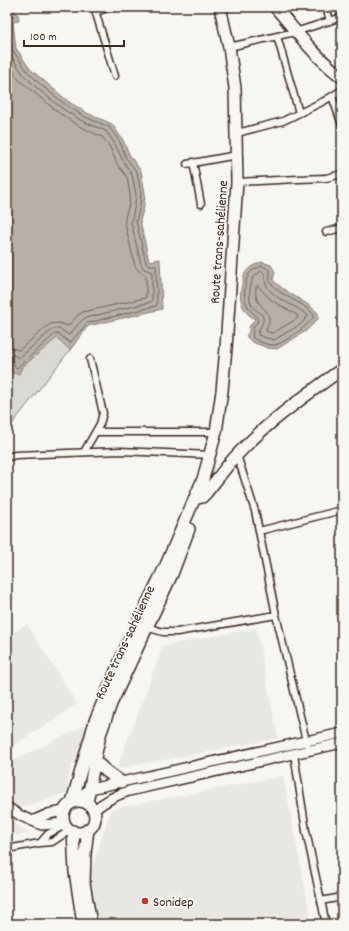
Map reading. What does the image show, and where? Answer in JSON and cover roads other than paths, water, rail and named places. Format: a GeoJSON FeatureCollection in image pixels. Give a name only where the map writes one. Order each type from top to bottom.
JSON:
{"type":"FeatureCollection","features":[{"type":"Feature","properties":{"kind":"highway","name":"Route trans-sahélienne"},"geometry":{"type":"LineString","coordinates":[[91,924],[84,883],[85,854],[88,829],[94,821],[90,807],[90,789],[94,760],[100,735],[166,565],[198,498],[216,432],[222,390],[237,182],[237,133],[235,88],[229,47],[220,7]]}},
{"type":"Feature","properties":{"kind":"highway"},"geometry":{"type":"LineString","coordinates":[[278,8],[295,32],[322,60],[342,77]]}},
{"type":"Feature","properties":{"kind":"highway","name":"Route trans-sahélienne"},"geometry":{"type":"LineString","coordinates":[[198,498],[237,455],[287,410],[342,369]]}},
{"type":"Feature","properties":{"kind":"highway","name":"Route trans-sahélienne"},"geometry":{"type":"LineString","coordinates":[[64,811],[72,802],[95,721],[127,646],[142,625]]}},
{"type":"Feature","properties":{"kind":"highway"},"geometry":{"type":"LineString","coordinates":[[94,760],[121,782]]}},
{"type":"Feature","properties":{"kind":"highway"},"geometry":{"type":"LineString","coordinates":[[72,802],[79,801],[90,807]]}},
{"type":"Feature","properties":{"kind":"highway"},"geometry":{"type":"LineString","coordinates":[[64,811],[68,827],[83,924]]}},
{"type":"Feature","properties":{"kind":"highway"},"geometry":{"type":"LineString","coordinates":[[68,827],[81,832],[88,829]]}},
{"type":"Feature","properties":{"kind":"street"},"geometry":{"type":"LineString","coordinates":[[110,7],[95,9],[115,76]]}},
{"type":"Feature","properties":{"kind":"street"},"geometry":{"type":"LineString","coordinates":[[326,7],[330,21]]}},
{"type":"Feature","properties":{"kind":"street"},"geometry":{"type":"LineString","coordinates":[[229,47],[295,32],[342,17]]}},
{"type":"Feature","properties":{"kind":"street"},"geometry":{"type":"LineString","coordinates":[[277,36],[299,113]]}},
{"type":"Feature","properties":{"kind":"street"},"geometry":{"type":"LineString","coordinates":[[237,133],[283,121],[342,90]]}},
{"type":"Feature","properties":{"kind":"street"},"geometry":{"type":"LineString","coordinates":[[332,96],[342,125]]}},
{"type":"Feature","properties":{"kind":"street"},"geometry":{"type":"LineString","coordinates":[[201,204],[190,163],[237,155]]}},
{"type":"Feature","properties":{"kind":"street"},"geometry":{"type":"LineString","coordinates":[[237,182],[298,178],[326,178],[342,174]]}},
{"type":"Feature","properties":{"kind":"street"},"geometry":{"type":"LineString","coordinates":[[326,232],[342,228]]}},
{"type":"Feature","properties":{"kind":"street"},"geometry":{"type":"LineString","coordinates":[[84,452],[102,420],[103,413],[90,359]]}},
{"type":"Feature","properties":{"kind":"street"},"geometry":{"type":"LineString","coordinates":[[96,432],[216,432]]}},
{"type":"Feature","properties":{"kind":"street"},"geometry":{"type":"LineString","coordinates":[[7,457],[16,455],[84,452],[145,451],[210,455]]}},
{"type":"Feature","properties":{"kind":"street"},"geometry":{"type":"LineString","coordinates":[[237,455],[255,511],[276,615],[308,750]]}},
{"type":"Feature","properties":{"kind":"street"},"geometry":{"type":"LineString","coordinates":[[259,531],[342,510]]}},
{"type":"Feature","properties":{"kind":"street"},"geometry":{"type":"LineString","coordinates":[[142,625],[163,632],[177,632],[276,615]]}},
{"type":"Feature","properties":{"kind":"street"},"geometry":{"type":"LineString","coordinates":[[72,802],[90,789],[342,733]]}},
{"type":"Feature","properties":{"kind":"street"},"geometry":{"type":"LineString","coordinates":[[90,807],[103,803],[117,794],[342,743]]}},
{"type":"Feature","properties":{"kind":"street"},"geometry":{"type":"LineString","coordinates":[[294,754],[306,832],[326,924]]}},
{"type":"Feature","properties":{"kind":"street"},"geometry":{"type":"LineString","coordinates":[[7,807],[42,825],[68,827]]}},
{"type":"Feature","properties":{"kind":"street"},"geometry":{"type":"LineString","coordinates":[[32,821],[48,814],[64,811]]}},
{"type":"Feature","properties":{"kind":"street"},"geometry":{"type":"LineString","coordinates":[[7,849],[40,843],[48,834],[68,827]]}},
{"type":"Feature","properties":{"kind":"street"},"geometry":{"type":"LineString","coordinates":[[321,901],[342,897]]}},
{"type":"Feature","properties":{"kind":"water"},"geometry":{"type":"Polygon","coordinates":[[[7,7],[18,14],[19,21],[13,22],[16,48],[30,69],[69,102],[87,113],[112,124],[123,140],[130,156],[141,171],[145,193],[144,206],[140,221],[149,261],[160,259],[162,309],[88,326],[70,350],[57,338],[22,367],[19,374],[12,373],[7,359],[7,7]]]}},
{"type":"Feature","properties":{"kind":"water"},"geometry":{"type":"Polygon","coordinates":[[[262,262],[271,265],[275,272],[273,280],[278,285],[313,308],[318,313],[318,319],[306,331],[277,349],[268,348],[252,342],[246,336],[249,332],[249,327],[255,319],[246,312],[243,307],[241,292],[243,277],[249,269],[262,262]]]}},
{"type":"Feature","properties":{"kind":"place","name":"Sonidep"},"geometry":{"type":"Point","coordinates":[145,901]}}]}
